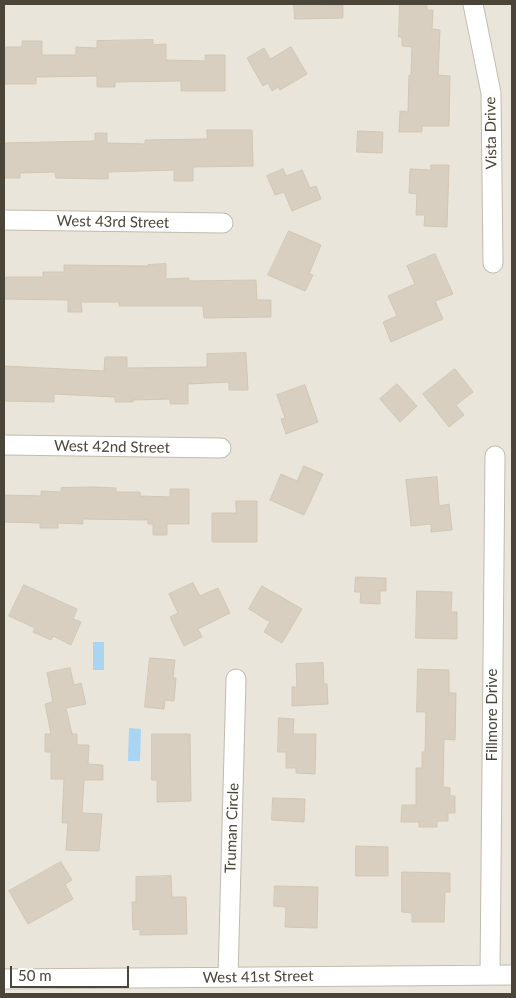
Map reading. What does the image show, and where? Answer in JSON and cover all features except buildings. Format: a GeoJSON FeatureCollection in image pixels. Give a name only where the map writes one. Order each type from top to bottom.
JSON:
{"type":"FeatureCollection","features":[{"type":"Feature","properties":{"kind":"street","name":"Vista Drive"},"geometry":{"type":"LineString","coordinates":[[473,4],[491,92],[493,263]]}},
{"type":"Feature","properties":{"kind":"street","name":"West 43rd Street"},"geometry":{"type":"LineString","coordinates":[[4,220],[223,223]]}},
{"type":"Feature","properties":{"kind":"street","name":"West 42nd Street"},"geometry":{"type":"LineString","coordinates":[[4,445],[221,448]]}},
{"type":"Feature","properties":{"kind":"street","name":"Fillmore Drive"},"geometry":{"type":"LineString","coordinates":[[490,974],[495,456]]}},
{"type":"Feature","properties":{"kind":"street","name":"Truman Circle"},"geometry":{"type":"LineString","coordinates":[[228,977],[236,679]]}},
{"type":"Feature","properties":{"kind":"street","name":"West 41st Street"},"geometry":{"type":"LineString","coordinates":[[4,979],[512,975]]}},
{"type":"Feature","properties":{"kind":"shaded area"},"geometry":{"type":"Polygon","coordinates":[[[4,4],[512,4],[512,994],[4,994],[4,4]]]}},
{"type":"Feature","properties":{"kind":"water"},"geometry":{"type":"Polygon","coordinates":[[[93,642],[104,642],[104,670],[93,670],[93,642]]]}},
{"type":"Feature","properties":{"kind":"water"},"geometry":{"type":"Polygon","coordinates":[[[129,728],[141,729],[140,761],[128,761],[129,728]]]}}]}
